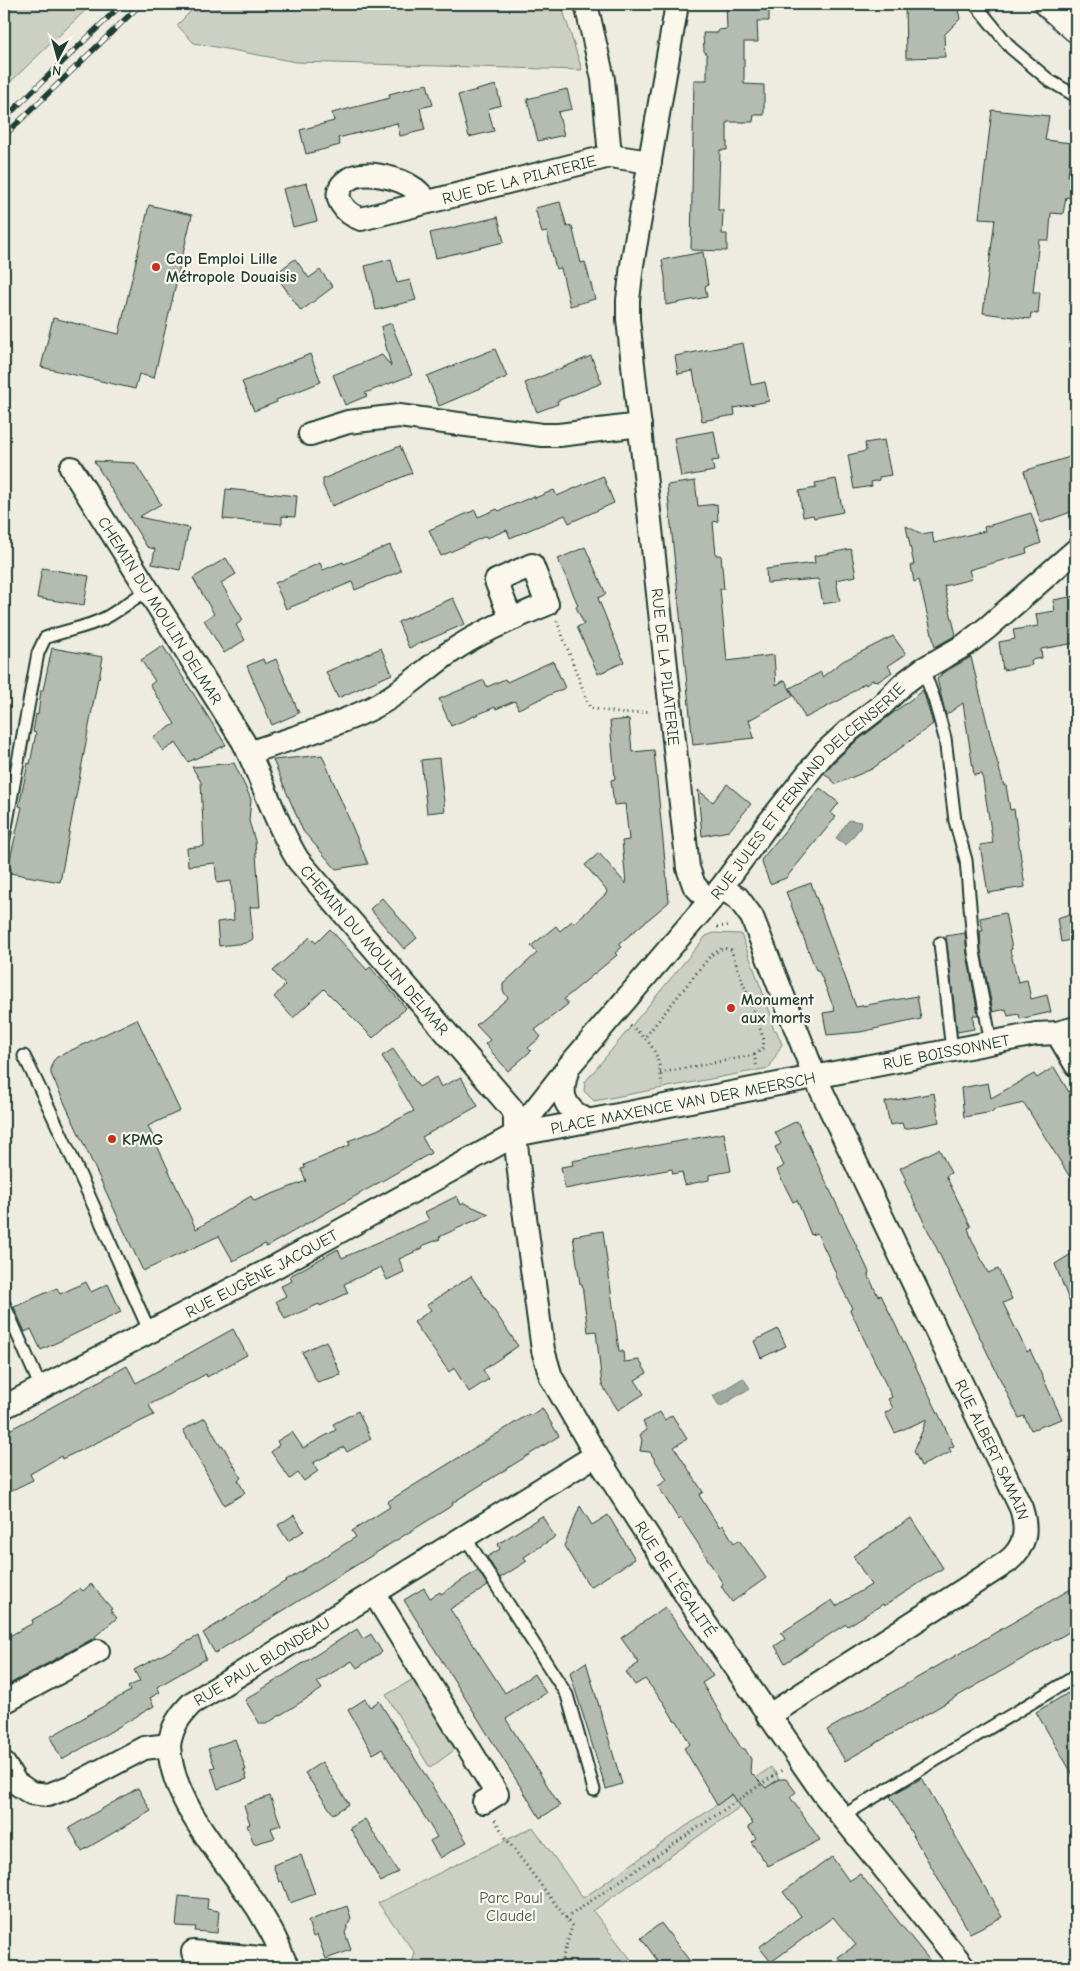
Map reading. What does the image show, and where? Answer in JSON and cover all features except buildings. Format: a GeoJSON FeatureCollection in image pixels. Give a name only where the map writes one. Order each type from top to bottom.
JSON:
{"type":"FeatureCollection","features":[{"type":"Feature","properties":{"kind":"main road"},"geometry":{"type":"LineString","coordinates":[[1049,4],[1076,28]]}},
{"type":"Feature","properties":{"kind":"street","name":"RUE DE LA PILATERIE"},"geometry":{"type":"LineString","coordinates":[[586,4],[603,79],[610,156]]}},
{"type":"Feature","properties":{"kind":"street","name":"RUE DE LA PILATERIE"},"geometry":{"type":"LineString","coordinates":[[677,4],[632,265],[628,319],[690,878],[694,885],[715,895]]}},
{"type":"Feature","properties":{"kind":"street","name":"RUE DE LA PILATERIE"},"geometry":{"type":"LineString","coordinates":[[429,202],[610,156],[650,162]]}},
{"type":"Feature","properties":{"kind":"street"},"geometry":{"type":"LineString","coordinates":[[310,434],[348,422],[399,416],[427,418],[542,436],[640,425]]}},
{"type":"Feature","properties":{"kind":"street","name":"CHEMIN DU MOULIN DELMAR"},"geometry":{"type":"LineString","coordinates":[[71,468],[249,753],[287,840],[298,860],[512,1109],[515,1116],[515,1134]]}},
{"type":"Feature","properties":{"kind":"street","name":"RUE JULES ET FERNAND DELCENSERIE"},"geometry":{"type":"LineString","coordinates":[[515,1134],[715,895],[770,821],[824,754],[846,732],[882,705],[923,669],[965,645],[987,628],[1076,550]]}},
{"type":"Feature","properties":{"kind":"street"},"geometry":{"type":"LineString","coordinates":[[249,753],[368,710],[395,693],[448,653],[496,625],[512,619],[548,604],[532,565],[496,581],[512,619]]}},
{"type":"Feature","properties":{"kind":"street","name":"PLACE MAXENCE VAN DER MEERSCH"},"geometry":{"type":"LineString","coordinates":[[515,1134],[815,1077],[752,917],[738,898],[715,895]]}},
{"type":"Feature","properties":{"kind":"street"},"geometry":{"type":"LineString","coordinates":[[1067,1031],[1076,1065]]}},
{"type":"Feature","properties":{"kind":"street","name":"RUE BOISSONNET"},"geometry":{"type":"LineString","coordinates":[[815,1077],[1036,1034],[1067,1031]]}},
{"type":"Feature","properties":{"kind":"street","name":"RUE JULES ET FERNAND DELCENSERIE"},"geometry":{"type":"LineString","coordinates":[[570,1066],[564,1080],[565,1099],[570,1109],[587,1120]]}},
{"type":"Feature","properties":{"kind":"street","name":"RUE ALBERT SAMAIN"},"geometry":{"type":"LineString","coordinates":[[768,1716],[1007,1562],[1020,1548],[1026,1529],[1021,1508],[815,1077]]}},
{"type":"Feature","properties":{"kind":"street","name":"RUE EUGÈNE JACQUET"},"geometry":{"type":"LineString","coordinates":[[4,1407],[273,1268],[515,1134]]}},
{"type":"Feature","properties":{"kind":"street","name":"RUE DE L'ÉGALITÉ"},"geometry":{"type":"LineString","coordinates":[[515,1134],[543,1350],[551,1377],[596,1454],[692,1606],[768,1716],[841,1817],[964,1967]]}},
{"type":"Feature","properties":{"kind":"street","name":"RUE PAUL BLONDEAU"},"geometry":{"type":"LineString","coordinates":[[286,1963],[269,1927],[188,1809],[179,1792],[169,1760],[168,1745],[174,1724],[192,1703],[465,1537],[596,1454]]}},
{"type":"Feature","properties":{"kind":"street"},"geometry":{"type":"LineString","coordinates":[[374,1593],[497,1794],[484,1802]]}},
{"type":"Feature","properties":{"kind":"street"},"geometry":{"type":"LineString","coordinates":[[4,1702],[98,1651]]}},
{"type":"Feature","properties":{"kind":"street"},"geometry":{"type":"LineString","coordinates":[[4,1764],[16,1783],[31,1793],[48,1795],[72,1786],[144,1748],[168,1745]]}},
{"type":"Feature","properties":{"kind":"street","name":"RUE PAUL BLONDEAU"},"geometry":{"type":"LineString","coordinates":[[193,1952],[286,1963]]}},
{"type":"Feature","properties":{"kind":"lane"},"geometry":{"type":"LineString","coordinates":[[975,4],[1010,48],[1050,81],[1076,96]]}},
{"type":"Feature","properties":{"kind":"lane"},"geometry":{"type":"LineString","coordinates":[[4,838],[38,653],[45,638],[104,618],[148,590]]}},
{"type":"Feature","properties":{"kind":"lane"},"geometry":{"type":"LineString","coordinates":[[923,669],[945,738],[956,821],[966,860],[974,952],[991,1043]]}},
{"type":"Feature","properties":{"kind":"lane"},"geometry":{"type":"LineString","coordinates":[[940,943],[952,1051]]}},
{"type":"Feature","properties":{"kind":"lane"},"geometry":{"type":"LineString","coordinates":[[24,1056],[56,1118],[150,1332]]}},
{"type":"Feature","properties":{"kind":"lane"},"geometry":{"type":"LineString","coordinates":[[4,1304],[41,1388]]}},
{"type":"Feature","properties":{"kind":"lane"},"geometry":{"type":"LineString","coordinates":[[465,1537],[567,1695],[594,1790]]}},
{"type":"Feature","properties":{"kind":"lane"},"geometry":{"type":"LineString","coordinates":[[841,1817],[1076,1676]]}},
{"type":"Feature","properties":{"kind":"path"},"geometry":{"type":"LineString","coordinates":[[548,604],[552,608],[590,708],[624,714],[671,708]]}},
{"type":"Feature","properties":{"kind":"path"},"geometry":{"type":"LineString","coordinates":[[710,930],[733,925],[738,928]]}},
{"type":"Feature","properties":{"kind":"path"},"geometry":{"type":"LineString","coordinates":[[646,1036],[711,955],[723,948],[731,950],[764,1040],[763,1048],[754,1055],[660,1073]]}},
{"type":"Feature","properties":{"kind":"path"},"geometry":{"type":"LineString","coordinates":[[627,1024],[646,1036],[656,1053],[662,1092]]}},
{"type":"Feature","properties":{"kind":"path"},"geometry":{"type":"LineString","coordinates":[[754,1055],[758,1072]]}},
{"type":"Feature","properties":{"kind":"path"},"geometry":{"type":"LineString","coordinates":[[566,1918],[799,1759]]}},
{"type":"Feature","properties":{"kind":"path"},"geometry":{"type":"LineString","coordinates":[[484,1802],[507,1840],[572,1926],[560,1967]]}},
{"type":"Feature","properties":{"kind":"green space"},"geometry":{"type":"Polygon","coordinates":[[[4,4],[92,4],[4,88],[4,4]]]}},
{"type":"Feature","properties":{"kind":"green space"},"geometry":{"type":"Polygon","coordinates":[[[198,4],[561,4],[582,70],[296,62],[194,43],[177,25],[198,4]]]}},
{"type":"Feature","properties":{"kind":"green space"},"geometry":{"type":"Polygon","coordinates":[[[714,933],[741,934],[774,1023],[772,1024],[774,1030],[776,1030],[782,1044],[769,1068],[594,1101],[584,1091],[585,1082],[706,936],[714,933]]]}},
{"type":"Feature","properties":{"kind":"green space"},"geometry":{"type":"Polygon","coordinates":[[[417,1677],[457,1748],[430,1768],[386,1695],[417,1677]]]}},
{"type":"Feature","properties":{"kind":"green space","name":"Parc Paul Claudel"},"geometry":{"type":"Polygon","coordinates":[[[771,1767],[779,1779],[593,1911],[637,1967],[411,1967],[415,1953],[378,1903],[533,1827],[583,1898],[771,1767]]]}},
{"type":"Feature","properties":{"kind":"shaded area"},"geometry":{"type":"Polygon","coordinates":[[[849,820],[861,822],[860,828],[846,845],[836,838],[849,820]]]}},
{"type":"Feature","properties":{"kind":"shaded area"},"geometry":{"type":"Polygon","coordinates":[[[743,1378],[750,1388],[720,1407],[713,1396],[743,1378]]]}},
{"type":"Feature","properties":{"kind":"railway"},"geometry":{"type":"LineString","coordinates":[[4,119],[122,4]]}},
{"type":"Feature","properties":{"kind":"railway"},"geometry":{"type":"LineString","coordinates":[[4,136],[141,4]]}},
{"type":"Feature","properties":{"kind":"place","name":"Cap Emploi Lille Métropole Douaisis"},"geometry":{"type":"Point","coordinates":[156,267]}},
{"type":"Feature","properties":{"kind":"place","name":"Monument aux morts"},"geometry":{"type":"Point","coordinates":[731,1008]}},
{"type":"Feature","properties":{"kind":"place","name":"KPMG"},"geometry":{"type":"Point","coordinates":[112,1139]}}]}
